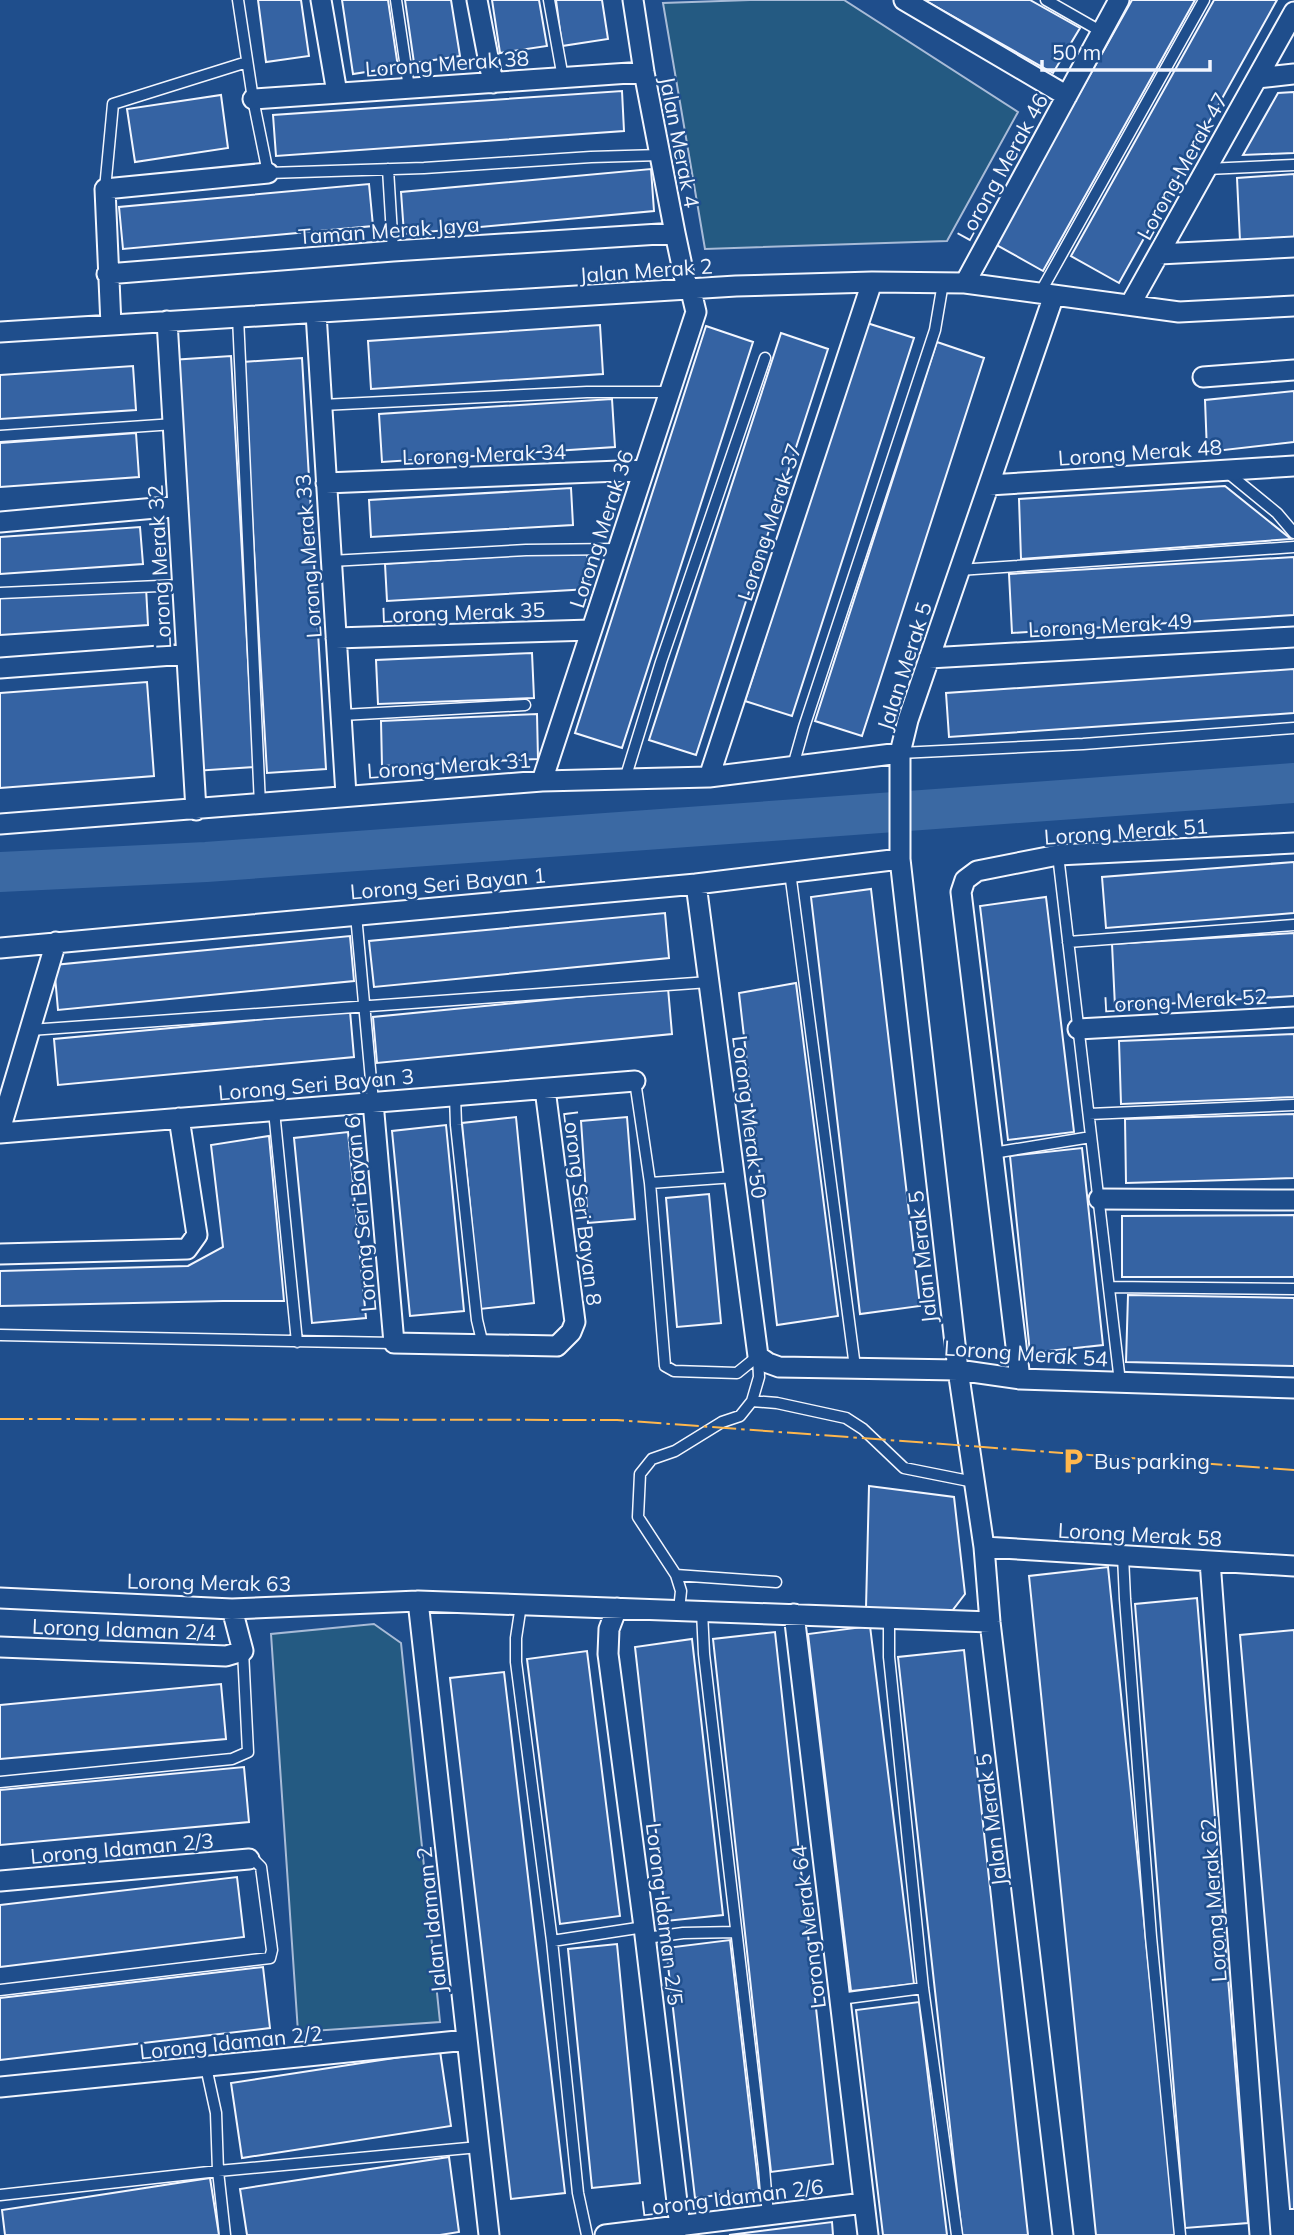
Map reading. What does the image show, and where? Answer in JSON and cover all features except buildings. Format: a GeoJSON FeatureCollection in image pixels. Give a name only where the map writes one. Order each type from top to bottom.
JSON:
{"type":"FeatureCollection","features":[{"type":"Feature","properties":{"kind":"street"},"geometry":{"type":"LineString","coordinates":[[321,0],[337,93]]}},
{"type":"Feature","properties":{"kind":"street"},"geometry":{"type":"LineString","coordinates":[[477,0],[493,83]]}},
{"type":"Feature","properties":{"kind":"street","name":"Jalan Merak 4"},"geometry":{"type":"LineString","coordinates":[[633,0],[675,233],[685,280],[691,291]]}},
{"type":"Feature","properties":{"kind":"street"},"geometry":{"type":"LineString","coordinates":[[904,0],[1067,96]]}},
{"type":"Feature","properties":{"kind":"street","name":"Lorong Merak 46"},"geometry":{"type":"LineString","coordinates":[[965,283],[1119,0]]}},
{"type":"Feature","properties":{"kind":"street","name":"Lorong Merak 47"},"geometry":{"type":"LineString","coordinates":[[1130,305],[1294,12]]}},
{"type":"Feature","properties":{"kind":"street","name":"Lorong Merak 38"},"geometry":{"type":"LineString","coordinates":[[253,99],[644,72]]}},
{"type":"Feature","properties":{"kind":"street"},"geometry":{"type":"LineString","coordinates":[[1257,78],[1294,74]]}},
{"type":"Feature","properties":{"kind":"street"},"geometry":{"type":"LineString","coordinates":[[110,324],[105,189],[268,173]]}},
{"type":"Feature","properties":{"kind":"street","name":"Taman Merak Jaya"},"geometry":{"type":"LineString","coordinates":[[107,274],[393,251],[675,233]]}},
{"type":"Feature","properties":{"kind":"street"},"geometry":{"type":"LineString","coordinates":[[1159,254],[1294,247]]}},
{"type":"Feature","properties":{"kind":"street","name":"Jalan Merak 2"},"geometry":{"type":"LineString","coordinates":[[0,332],[691,291],[736,286],[872,282],[965,283],[1179,312],[1294,306]]}},
{"type":"Feature","properties":{"kind":"street","name":"Lorong Merak 37"},"geometry":{"type":"LineString","coordinates":[[709,777],[872,282]]}},
{"type":"Feature","properties":{"kind":"street","name":"Lorong Merak 36"},"geometry":{"type":"LineString","coordinates":[[542,782],[696,312],[691,291]]}},
{"type":"Feature","properties":{"kind":"street","name":"Jalan Merak 5"},"geometry":{"type":"LineString","coordinates":[[1047,294],[989,485],[908,720],[900,753],[900,859],[958,1370],[984,1547],[990,1622],[1063,2235]]}},
{"type":"Feature","properties":{"kind":"street","name":"Lorong Merak 33"},"geometry":{"type":"LineString","coordinates":[[316,313],[346,795]]}},
{"type":"Feature","properties":{"kind":"street","name":"Lorong Merak 32"},"geometry":{"type":"LineString","coordinates":[[167,321],[196,810]]}},
{"type":"Feature","properties":{"kind":"street"},"geometry":{"type":"LineString","coordinates":[[1203,377],[1294,370]]}},
{"type":"Feature","properties":{"kind":"street","name":"Lorong Merak 48"},"geometry":{"type":"LineString","coordinates":[[989,485],[1294,466]]}},
{"type":"Feature","properties":{"kind":"street","name":"Lorong Merak 34"},"geometry":{"type":"LineString","coordinates":[[326,483],[644,470]]}},
{"type":"Feature","properties":{"kind":"street"},"geometry":{"type":"LineString","coordinates":[[0,522],[178,506]]}},
{"type":"Feature","properties":{"kind":"street","name":"Lorong Merak 35"},"geometry":{"type":"LineString","coordinates":[[337,638],[592,630]]}},
{"type":"Feature","properties":{"kind":"street","name":"Lorong Merak 49"},"geometry":{"type":"LineString","coordinates":[[929,658],[1294,637]]}},
{"type":"Feature","properties":{"kind":"street"},"geometry":{"type":"LineString","coordinates":[[0,668],[186,653]]}},
{"type":"Feature","properties":{"kind":"street","name":"Lorong Merak 31"},"geometry":{"type":"LineString","coordinates":[[0,824],[260,805],[346,795],[542,782],[709,777],[900,753]]}},
{"type":"Feature","properties":{"kind":"street","name":"Lorong Merak 51"},"geometry":{"type":"LineString","coordinates":[[993,1153],[961,892],[965,880],[977,871],[1058,855],[1294,844]]}},
{"type":"Feature","properties":{"kind":"street","name":"Lorong Seri Bayan 1"},"geometry":{"type":"LineString","coordinates":[[0,948],[696,884],[900,859]]}},
{"type":"Feature","properties":{"kind":"street","name":"Lorong Merak 50"},"geometry":{"type":"LineString","coordinates":[[696,884],[758,1356]]}},
{"type":"Feature","properties":{"kind":"street"},"geometry":{"type":"LineString","coordinates":[[0,1131],[56,942]]}},
{"type":"Feature","properties":{"kind":"street","name":"Lorong Merak 52"},"geometry":{"type":"LineString","coordinates":[[1078,1029],[1294,1017]]}},
{"type":"Feature","properties":{"kind":"street","name":"Lorong Seri Bayan 3"},"geometry":{"type":"LineString","coordinates":[[0,1131],[635,1081]]}},
{"type":"Feature","properties":{"kind":"street","name":"Lorong Seri Bayan 8"},"geometry":{"type":"LineString","coordinates":[[483,1345],[556,1346],[571,1332],[575,1322],[545,1089]]}},
{"type":"Feature","properties":{"kind":"street","name":"Lorong Seri Bayan 6"},"geometry":{"type":"LineString","coordinates":[[373,1102],[394,1343]]}},
{"type":"Feature","properties":{"kind":"street"},"geometry":{"type":"LineString","coordinates":[[0,1254],[187,1249],[197,1235],[178,1118]]}},
{"type":"Feature","properties":{"kind":"street"},"geometry":{"type":"LineString","coordinates":[[993,1153],[1020,1379]]}},
{"type":"Feature","properties":{"kind":"street"},"geometry":{"type":"LineString","coordinates":[[1099,1199],[1294,1200]]}},
{"type":"Feature","properties":{"kind":"street"},"geometry":{"type":"LineString","coordinates":[[394,1343],[483,1345]]}},
{"type":"Feature","properties":{"kind":"street","name":"Lorong Merak 54"},"geometry":{"type":"LineString","coordinates":[[758,1356],[779,1367],[958,1370],[1020,1379],[1294,1388]]}},
{"type":"Feature","properties":{"kind":"street","name":"Lorong Merak 58"},"geometry":{"type":"LineString","coordinates":[[984,1547],[1294,1566]]}},
{"type":"Feature","properties":{"kind":"street","name":"Lorong Merak 62"},"geometry":{"type":"LineString","coordinates":[[1210,1561],[1260,2235]]}},
{"type":"Feature","properties":{"kind":"street","name":"Lorong Merak 63"},"geometry":{"type":"LineString","coordinates":[[0,1598],[232,1609],[418,1601],[990,1622]]}},
{"type":"Feature","properties":{"kind":"street","name":"Jalan Idaman 2"},"geometry":{"type":"LineString","coordinates":[[418,1601],[489,2235]]}},
{"type":"Feature","properties":{"kind":"street","name":"Lorong Idaman 2/5"},"geometry":{"type":"LineString","coordinates":[[617,1608],[609,1629],[608,1654],[680,2227]]}},
{"type":"Feature","properties":{"kind":"street","name":"Lorong Idaman 2/4"},"geometry":{"type":"LineString","coordinates":[[0,1647],[226,1656],[243,1651],[232,1609]]}},
{"type":"Feature","properties":{"kind":"street","name":"Lorong Merak 64"},"geometry":{"type":"LineString","coordinates":[[794,1614],[868,2235]]}},
{"type":"Feature","properties":{"kind":"street","name":"Lorong Idaman 2/3"},"geometry":{"type":"LineString","coordinates":[[0,1881],[248,1859]]}},
{"type":"Feature","properties":{"kind":"street","name":"Lorong Idaman 2/2"},"geometry":{"type":"LineString","coordinates":[[0,2087],[467,2040]]}},
{"type":"Feature","properties":{"kind":"street","name":"Lorong Idaman 2/6"},"geometry":{"type":"LineString","coordinates":[[604,2235],[864,2203]]}},
{"type":"Feature","properties":{"kind":"lane"},"geometry":{"type":"LineString","coordinates":[[238,0],[253,99],[268,173],[388,169],[591,156],[660,155]]}},
{"type":"Feature","properties":{"kind":"lane"},"geometry":{"type":"LineString","coordinates":[[396,0],[409,88]]}},
{"type":"Feature","properties":{"kind":"lane"},"geometry":{"type":"LineString","coordinates":[[549,0],[563,78]]}},
{"type":"Feature","properties":{"kind":"lane"},"geometry":{"type":"LineString","coordinates":[[1046,0],[1102,32]]}},
{"type":"Feature","properties":{"kind":"lane"},"geometry":{"type":"LineString","coordinates":[[1047,294],[1204,0]]}},
{"type":"Feature","properties":{"kind":"lane"},"geometry":{"type":"LineString","coordinates":[[105,189],[113,104],[247,62]]}},
{"type":"Feature","properties":{"kind":"lane"},"geometry":{"type":"LineString","coordinates":[[1206,169],[1294,165]]}},
{"type":"Feature","properties":{"kind":"lane"},"geometry":{"type":"LineString","coordinates":[[388,169],[393,251]]}},
{"type":"Feature","properties":{"kind":"lane"},"geometry":{"type":"LineString","coordinates":[[793,767],[935,330],[943,282]]}},
{"type":"Feature","properties":{"kind":"lane"},"geometry":{"type":"LineString","coordinates":[[238,316],[260,805]]}},
{"type":"Feature","properties":{"kind":"lane"},"geometry":{"type":"LineString","coordinates":[[625,779],[661,662],[765,358]]}},
{"type":"Feature","properties":{"kind":"lane"},"geometry":{"type":"LineString","coordinates":[[321,405],[587,392],[670,392]]}},
{"type":"Feature","properties":{"kind":"lane"},"geometry":{"type":"LineString","coordinates":[[0,436],[174,424]]}},
{"type":"Feature","properties":{"kind":"lane"},"geometry":{"type":"LineString","coordinates":[[1225,470],[1278,513],[1294,533]]}},
{"type":"Feature","properties":{"kind":"lane"},"geometry":{"type":"LineString","coordinates":[[960,570],[1294,547]]}},
{"type":"Feature","properties":{"kind":"lane"},"geometry":{"type":"LineString","coordinates":[[331,561],[526,550],[618,549]]}},
{"type":"Feature","properties":{"kind":"lane"},"geometry":{"type":"LineString","coordinates":[[0,593],[183,585]]}},
{"type":"Feature","properties":{"kind":"lane"},"geometry":{"type":"LineString","coordinates":[[342,716],[525,705]]}},
{"type":"Feature","properties":{"kind":"lane"},"geometry":{"type":"LineString","coordinates":[[900,753],[1083,744],[1294,728]]}},
{"type":"Feature","properties":{"kind":"lane"},"geometry":{"type":"LineString","coordinates":[[1058,855],[1120,1382]]}},
{"type":"Feature","properties":{"kind":"lane"},"geometry":{"type":"LineString","coordinates":[[790,872],[855,1367]]}},
{"type":"Feature","properties":{"kind":"lane","name":"Lorong Seri Bayan 6"},"geometry":{"type":"LineString","coordinates":[[356,915],[373,1102]]}},
{"type":"Feature","properties":{"kind":"lane"},"geometry":{"type":"LineString","coordinates":[[1069,942],[1294,925]]}},
{"type":"Feature","properties":{"kind":"lane"},"geometry":{"type":"LineString","coordinates":[[30,1030],[709,982]]}},
{"type":"Feature","properties":{"kind":"lane"},"geometry":{"type":"LineString","coordinates":[[635,1081],[650,1183],[665,1366],[674,1371],[737,1373],[758,1356]]}},
{"type":"Feature","properties":{"kind":"lane"},"geometry":{"type":"LineString","coordinates":[[455,1096],[477,1320],[483,1345]]}},
{"type":"Feature","properties":{"kind":"lane"},"geometry":{"type":"LineString","coordinates":[[1089,1114],[1294,1105]]}},
{"type":"Feature","properties":{"kind":"lane"},"geometry":{"type":"LineString","coordinates":[[274,1111],[297,1342]]}},
{"type":"Feature","properties":{"kind":"lane"},"geometry":{"type":"LineString","coordinates":[[993,1153],[1091,1137]]}},
{"type":"Feature","properties":{"kind":"lane"},"geometry":{"type":"LineString","coordinates":[[650,1183],[735,1177]]}},
{"type":"Feature","properties":{"kind":"lane"},"geometry":{"type":"LineString","coordinates":[[1109,1287],[1294,1289]]}},
{"type":"Feature","properties":{"kind":"lane"},"geometry":{"type":"LineString","coordinates":[[0,1335],[394,1343]]}},
{"type":"Feature","properties":{"kind":"lane"},"geometry":{"type":"LineString","coordinates":[[680,1611],[681,1591],[676,1575],[638,1517],[640,1474],[652,1459],[675,1451],[722,1422],[740,1416],[752,1401],[759,1377],[758,1356]]}},
{"type":"Feature","properties":{"kind":"lane"},"geometry":{"type":"LineString","coordinates":[[752,1401],[777,1403],[846,1418],[863,1429],[904,1468],[974,1482]]}},
{"type":"Feature","properties":{"kind":"lane"},"geometry":{"type":"LineString","coordinates":[[1123,1556],[1152,1937],[1180,2235]]}},
{"type":"Feature","properties":{"kind":"lane"},"geometry":{"type":"LineString","coordinates":[[676,1575],[776,1582]]}},
{"type":"Feature","properties":{"kind":"lane"},"geometry":{"type":"LineString","coordinates":[[521,1605],[516,1662],[552,1941],[578,2193],[587,2235]]}},
{"type":"Feature","properties":{"kind":"lane"},"geometry":{"type":"LineString","coordinates":[[702,1611],[704,1654],[768,2216]]}},
{"type":"Feature","properties":{"kind":"lane"},"geometry":{"type":"LineString","coordinates":[[888,1618],[889,1657],[923,1989],[957,2235]]}},
{"type":"Feature","properties":{"kind":"lane"},"geometry":{"type":"LineString","coordinates":[[0,1782],[232,1759],[248,1752],[243,1651]]}},
{"type":"Feature","properties":{"kind":"lane"},"geometry":{"type":"LineString","coordinates":[[0,1990],[270,1958],[272,1950],[261,1867],[254,1860],[248,1859]]}},
{"type":"Feature","properties":{"kind":"lane"},"geometry":{"type":"LineString","coordinates":[[552,1941],[645,1933],[736,1932]]}},
{"type":"Feature","properties":{"kind":"lane"},"geometry":{"type":"LineString","coordinates":[[840,1999],[923,1989]]}},
{"type":"Feature","properties":{"kind":"lane"},"geometry":{"type":"LineString","coordinates":[[206,2067],[216,2113],[218,2171],[225,2235]]}},
{"type":"Feature","properties":{"kind":"lane"},"geometry":{"type":"LineString","coordinates":[[0,2195],[218,2171],[479,2147]]}},
{"type":"Feature","properties":{"kind":"shaded area"},"geometry":{"type":"Polygon","coordinates":[[[844,0],[1018,112],[947,241],[705,249],[663,3],[844,0]]]}},
{"type":"Feature","properties":{"kind":"shaded area"},"geometry":{"type":"Polygon","coordinates":[[[374,1624],[401,1643],[440,2022],[298,2032],[271,1634],[374,1624]]]}},
{"type":"Feature","properties":{"kind":"waterway"},"geometry":{"type":"LineString","coordinates":[[0,872],[206,862],[1294,783]]}},
{"type":"Feature","properties":{"kind":"power"},"geometry":{"type":"LineString","coordinates":[[0,1419],[617,1420],[1294,1470]]}},
{"type":"Feature","properties":{"kind":"place","name":"Bus parking"},"geometry":{"type":"Point","coordinates":[1073,1461]}}]}
